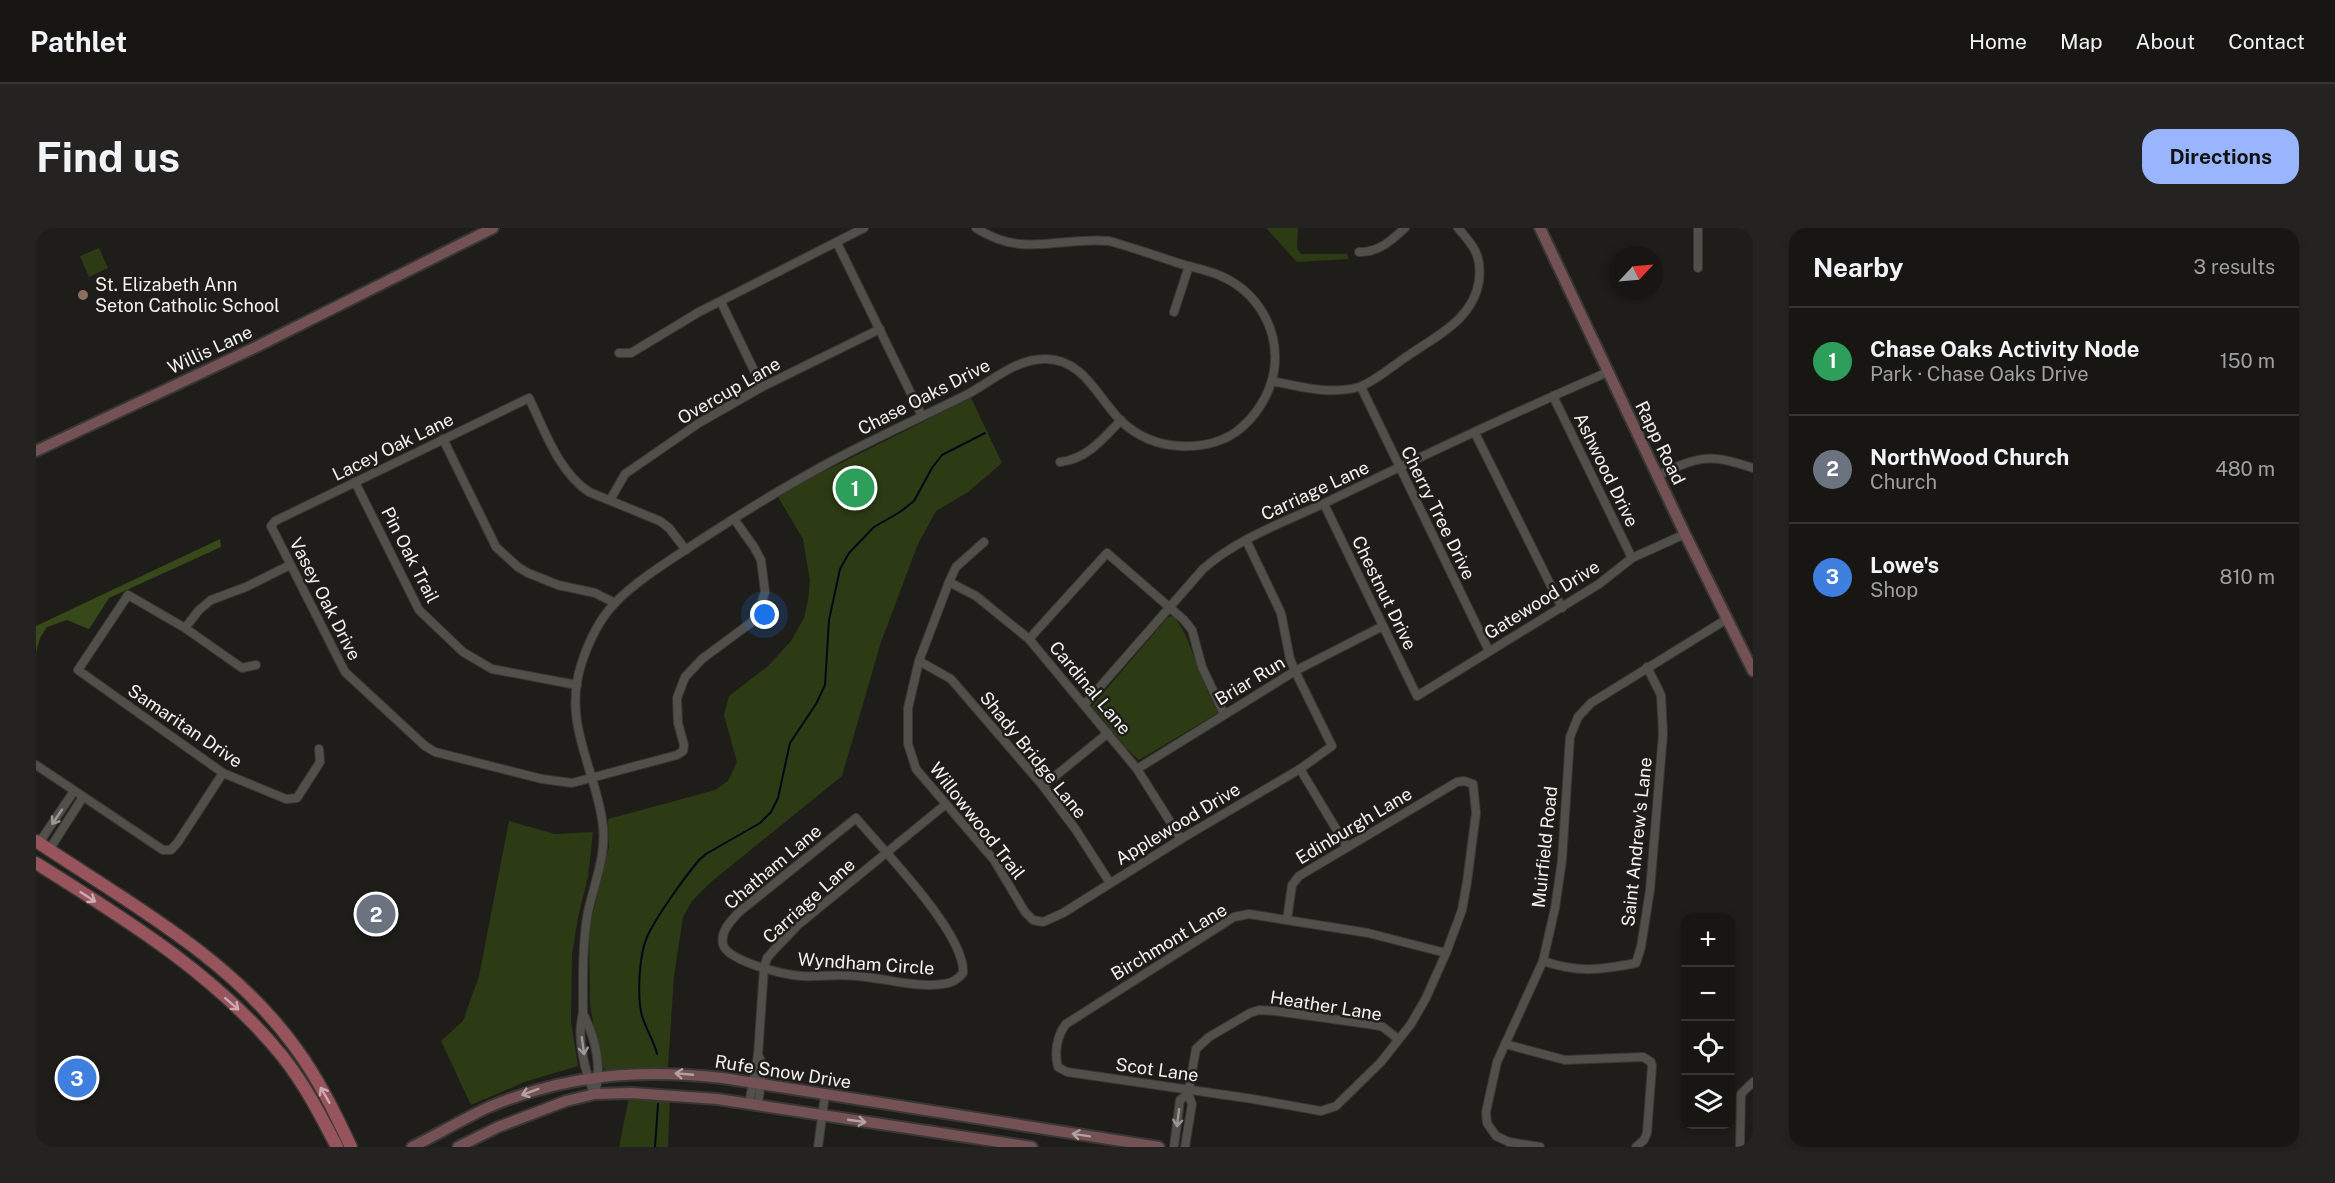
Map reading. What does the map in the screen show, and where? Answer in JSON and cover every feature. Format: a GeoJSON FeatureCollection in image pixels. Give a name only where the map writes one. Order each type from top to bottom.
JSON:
{"type":"FeatureCollection","features":[{"type":"Feature","properties":{"kind":"main road","name":"Willis Lane"},"geometry":{"type":"LineString","coordinates":[[36,451],[252,349],[493,228]]}},
{"type":"Feature","properties":{"kind":"main road","name":"Rapp Road"},"geometry":{"type":"LineString","coordinates":[[1543,229],[1608,372],[1753,671]]}},
{"type":"Feature","properties":{"kind":"main road"},"geometry":{"type":"LineString","coordinates":[[42,844],[155,918],[250,995],[295,1047],[328,1102],[351,1147]]}},
{"type":"Feature","properties":{"kind":"main road"},"geometry":{"type":"LineString","coordinates":[[36,863],[188,966],[240,1011],[284,1059],[316,1106],[337,1147]]}},
{"type":"Feature","properties":{"kind":"main road"},"geometry":{"type":"LineString","coordinates":[[188,966],[199,952]]}},
{"type":"Feature","properties":{"kind":"main road","name":"Rufe Snow Drive"},"geometry":{"type":"LineString","coordinates":[[412,1147],[489,1108],[537,1089],[600,1076],[670,1073],[757,1084],[1159,1147]]}},
{"type":"Feature","properties":{"kind":"main road","name":"Rufe Snow Drive"},"geometry":{"type":"LineString","coordinates":[[458,1147],[544,1108],[595,1094],[669,1094],[753,1104],[1032,1147]]}},
{"type":"Feature","properties":{"kind":"main road"},"geometry":{"type":"LineString","coordinates":[[941,1133],[944,1114]]}},
{"type":"Feature","properties":{"kind":"street"},"geometry":{"type":"LineString","coordinates":[[619,353],[631,353],[655,337],[864,228]]}},
{"type":"Feature","properties":{"kind":"street","name":"Chase Oaks Drive"},"geometry":{"type":"LineString","coordinates":[[595,1094],[587,1078],[580,1025],[584,1014],[586,927],[604,851],[602,817],[579,739],[576,717],[577,685],[583,660],[591,641],[599,624],[615,603],[686,550],[734,519],[834,460],[975,390],[1017,365],[1047,359],[1065,363],[1084,374],[1121,420],[1139,434],[1169,446],[1197,447],[1219,441],[1233,434],[1248,422],[1260,406],[1272,381],[1276,355],[1275,340],[1270,327],[1258,305],[1241,288],[1222,276],[1109,241],[1094,240],[1035,246],[1017,244],[984,234],[976,228]]}},
{"type":"Feature","properties":{"kind":"street"},"geometry":{"type":"LineString","coordinates":[[1359,252],[1369,252],[1379,248],[1405,228]]}},
{"type":"Feature","properties":{"kind":"street"},"geometry":{"type":"LineString","coordinates":[[1272,381],[1312,390],[1336,391],[1361,387],[1450,327],[1462,317],[1477,293],[1479,258],[1471,243],[1458,228]]}},
{"type":"Feature","properties":{"kind":"street"},"geometry":{"type":"LineString","coordinates":[[1698,228],[1698,268]]}},
{"type":"Feature","properties":{"kind":"street"},"geometry":{"type":"LineString","coordinates":[[837,243],[922,416]]}},
{"type":"Feature","properties":{"kind":"street"},"geometry":{"type":"LineString","coordinates":[[1174,312],[1189,266]]}},
{"type":"Feature","properties":{"kind":"street"},"geometry":{"type":"LineString","coordinates":[[721,302],[762,387]]}},
{"type":"Feature","properties":{"kind":"street","name":"Overcup Lane"},"geometry":{"type":"LineString","coordinates":[[610,500],[619,482],[634,467],[699,423],[762,387],[880,329]]}},
{"type":"Feature","properties":{"kind":"street","name":"Carriage Lane"},"geometry":{"type":"LineString","coordinates":[[1085,705],[1203,569],[1218,555],[1398,468],[1608,372]]}},
{"type":"Feature","properties":{"kind":"street","name":"Cherry Tree Drive"},"geometry":{"type":"LineString","coordinates":[[1361,387],[1398,468],[1489,651]]}},
{"type":"Feature","properties":{"kind":"street","name":"Ashwood Drive"},"geometry":{"type":"LineString","coordinates":[[1553,396],[1632,558]]}},
{"type":"Feature","properties":{"kind":"street","name":"Lacey Oak Lane"},"geometry":{"type":"LineString","coordinates":[[272,524],[529,398],[571,476],[590,492],[610,500]]}},
{"type":"Feature","properties":{"kind":"street"},"geometry":{"type":"LineString","coordinates":[[1060,462],[1074,461],[1096,446],[1121,420]]}},
{"type":"Feature","properties":{"kind":"street"},"geometry":{"type":"LineString","coordinates":[[1475,432],[1562,608]]}},
{"type":"Feature","properties":{"kind":"street"},"geometry":{"type":"LineString","coordinates":[[443,439],[496,547],[528,573],[558,585],[595,594],[615,603]]}},
{"type":"Feature","properties":{"kind":"street"},"geometry":{"type":"LineString","coordinates":[[1658,476],[1696,459],[1720,458],[1753,468]]}},
{"type":"Feature","properties":{"kind":"street","name":"Pin Oak Trail"},"geometry":{"type":"LineString","coordinates":[[355,482],[419,610],[463,652],[492,669],[577,685]]}},
{"type":"Feature","properties":{"kind":"street"},"geometry":{"type":"LineString","coordinates":[[610,500],[660,521],[669,528],[686,550]]}},
{"type":"Feature","properties":{"kind":"street","name":"Chestnut Drive"},"geometry":{"type":"LineString","coordinates":[[1324,504],[1417,696]]}},
{"type":"Feature","properties":{"kind":"street","name":"Vasey Oak Drive"},"geometry":{"type":"LineString","coordinates":[[272,524],[274,534],[345,672],[425,746],[446,756],[542,779],[572,783],[677,755],[683,751],[684,745],[678,723],[677,698],[685,677],[702,659],[752,622],[758,614],[765,592],[761,560],[734,519]]}},
{"type":"Feature","properties":{"kind":"street","name":"Gatewood Drive"},"geometry":{"type":"LineString","coordinates":[[1417,696],[1562,608],[1599,584],[1632,558],[1685,534]]}},
{"type":"Feature","properties":{"kind":"street"},"geometry":{"type":"LineString","coordinates":[[1246,540],[1281,613],[1290,659],[1296,671]]}},
{"type":"Feature","properties":{"kind":"street","name":"Willowwood Trail"},"geometry":{"type":"LineString","coordinates":[[984,542],[956,567],[948,582],[919,661],[908,708],[907,733],[916,769],[994,861],[1026,912],[1037,921]]}},
{"type":"Feature","properties":{"kind":"street"},"geometry":{"type":"LineString","coordinates":[[1029,639],[1107,553],[1192,630],[1202,667],[1224,714]]}},
{"type":"Feature","properties":{"kind":"street"},"geometry":{"type":"LineString","coordinates":[[256,665],[242,668],[185,628],[199,610],[211,600],[246,587],[290,565]]}},
{"type":"Feature","properties":{"kind":"street","name":"Cardinal Lane"},"geometry":{"type":"LineString","coordinates":[[948,582],[976,596],[1029,639],[1137,769],[1181,839]]}},
{"type":"Feature","properties":{"kind":"street","name":"Samaritan Drive"},"geometry":{"type":"LineString","coordinates":[[185,628],[128,595],[78,670],[223,773],[286,799],[297,798],[320,762],[319,749]]}},
{"type":"Feature","properties":{"kind":"street","name":"Muirfield Road"},"geometry":{"type":"LineString","coordinates":[[1540,1147],[1509,1142],[1496,1136],[1487,1123],[1489,1096],[1497,1062],[1543,961],[1555,908],[1562,860],[1570,737],[1578,717],[1591,703],[1727,619]]}},
{"type":"Feature","properties":{"kind":"street","name":"Briar Run"},"geometry":{"type":"LineString","coordinates":[[1137,769],[1296,671],[1383,626]]}},
{"type":"Feature","properties":{"kind":"street","name":"Shady Bridge Lane"},"geometry":{"type":"LineString","coordinates":[[919,661],[951,679],[1043,786],[1076,830],[1110,883]]}},
{"type":"Feature","properties":{"kind":"street","name":"Saint Andrew's Lane"},"geometry":{"type":"LineString","coordinates":[[1543,961],[1563,968],[1588,971],[1636,963],[1641,947],[1650,890],[1663,734],[1661,695],[1647,667]]}},
{"type":"Feature","properties":{"kind":"street","name":"Applewood Drive"},"geometry":{"type":"LineString","coordinates":[[1037,921],[1053,919],[1181,839],[1300,769],[1332,746],[1296,671]]}},
{"type":"Feature","properties":{"kind":"street"},"geometry":{"type":"LineString","coordinates":[[1043,786],[1108,734]]}},
{"type":"Feature","properties":{"kind":"street"},"geometry":{"type":"LineString","coordinates":[[36,765],[163,850],[171,850],[223,773]]}},
{"type":"Feature","properties":{"kind":"street"},"geometry":{"type":"LineString","coordinates":[[1300,769],[1347,847]]}},
{"type":"Feature","properties":{"kind":"street","name":"Edinburgh Lane"},"geometry":{"type":"LineString","coordinates":[[1287,920],[1295,881],[1347,847],[1464,780]]}},
{"type":"Feature","properties":{"kind":"street","name":"Scot Lane"},"geometry":{"type":"LineString","coordinates":[[1058,1067],[1067,1072],[1321,1111],[1343,1101],[1382,1062],[1411,1024],[1426,998],[1446,953],[1462,910],[1476,813],[1473,784],[1464,780]]}},
{"type":"Feature","properties":{"kind":"street"},"geometry":{"type":"LineString","coordinates":[[42,844],[74,790]]}},
{"type":"Feature","properties":{"kind":"street"},"geometry":{"type":"LineString","coordinates":[[42,844],[83,797]]}},
{"type":"Feature","properties":{"kind":"street","name":"Carriage Lane"},"geometry":{"type":"LineString","coordinates":[[753,1104],[763,1065],[758,1055],[767,958],[798,925],[946,804]]}},
{"type":"Feature","properties":{"kind":"street","name":"Chatham Lane"},"geometry":{"type":"LineString","coordinates":[[765,968],[732,956],[724,949],[722,937],[739,912],[856,818],[886,854]]}},
{"type":"Feature","properties":{"kind":"street","name":"Wyndham Circle"},"geometry":{"type":"LineString","coordinates":[[765,968],[800,976],[854,975],[918,985],[947,983],[958,978],[963,973],[963,966],[951,937],[939,917],[886,854]]}},
{"type":"Feature","properties":{"kind":"street","name":"Birchmont Lane"},"geometry":{"type":"LineString","coordinates":[[1058,1067],[1056,1054],[1058,1039],[1066,1024],[1234,917],[1249,915],[1368,933],[1446,953]]}},
{"type":"Feature","properties":{"kind":"street","name":"Heather Lane"},"geometry":{"type":"LineString","coordinates":[[1185,1147],[1192,1104],[1188,1092],[1193,1057],[1200,1043],[1259,1010],[1375,1025],[1398,1039]]}},
{"type":"Feature","properties":{"kind":"street","name":"Chase Oaks Drive"},"geometry":{"type":"LineString","coordinates":[[584,1014],[591,1028],[600,1076],[595,1094]]}},
{"type":"Feature","properties":{"kind":"street"},"geometry":{"type":"LineString","coordinates":[[1505,1044],[1565,1060],[1643,1057],[1648,1059],[1652,1066],[1647,1134],[1636,1147]]}},
{"type":"Feature","properties":{"kind":"street"},"geometry":{"type":"LineString","coordinates":[[1740,1147],[1741,1094],[1753,1082]]}},
{"type":"Feature","properties":{"kind":"street","name":"Heather Lane"},"geometry":{"type":"LineString","coordinates":[[1174,1147],[1180,1100],[1188,1092]]}},
{"type":"Feature","properties":{"kind":"street"},"geometry":{"type":"LineString","coordinates":[[818,1147],[824,1116],[825,1095]]}},
{"type":"Feature","properties":{"kind":"green space"},"geometry":{"type":"Polygon","coordinates":[[[1266,228],[1298,228],[1297,248],[1301,254],[1347,254],[1349,259],[1297,262],[1266,228]]]}},
{"type":"Feature","properties":{"kind":"green space"},"geometry":{"type":"Polygon","coordinates":[[[99,248],[108,268],[89,277],[80,256],[99,248]]]}},
{"type":"Feature","properties":{"kind":"green space"},"geometry":{"type":"Polygon","coordinates":[[[971,398],[1002,463],[968,492],[936,511],[918,544],[881,642],[842,776],[711,882],[692,901],[683,917],[674,976],[668,1067],[606,1070],[600,1065],[590,1003],[589,929],[609,847],[608,819],[715,790],[728,781],[737,762],[724,715],[729,696],[767,667],[791,641],[804,618],[808,600],[810,581],[803,539],[777,495],[971,398]]]}},
{"type":"Feature","properties":{"kind":"green space"},"geometry":{"type":"Polygon","coordinates":[[[220,539],[221,547],[109,598],[89,629],[67,620],[47,627],[40,638],[36,653],[36,626],[220,539]]]}},
{"type":"Feature","properties":{"kind":"green space"},"geometry":{"type":"Polygon","coordinates":[[[1173,616],[1185,635],[1218,713],[1139,760],[1126,748],[1092,706],[1168,617],[1173,616]]]}},
{"type":"Feature","properties":{"kind":"green space"},"geometry":{"type":"Polygon","coordinates":[[[509,821],[555,834],[593,832],[588,877],[572,955],[571,1022],[578,1066],[527,1081],[471,1105],[441,1041],[463,1021],[479,976],[509,821]]]}},
{"type":"Feature","properties":{"kind":"green space"},"geometry":{"type":"Polygon","coordinates":[[[629,1097],[670,1097],[668,1147],[619,1147],[629,1097]]]}},
{"type":"Feature","properties":{"kind":"waterway"},"geometry":{"type":"LineString","coordinates":[[657,1054],[642,1016],[640,998],[641,965],[647,937],[671,898],[699,860],[760,823],[771,812],[778,798],[790,743],[816,704],[825,685],[829,620],[840,569],[849,553],[874,527],[914,501],[942,455],[985,433]]}},
{"type":"Feature","properties":{"kind":"waterway"},"geometry":{"type":"LineString","coordinates":[[655,1147],[658,1104]]}},
{"type":"Feature","properties":{"kind":"place","name":"St. Elizabeth Ann Seton Catholic School"},"geometry":{"type":"Point","coordinates":[83,295]}},
{"type":"Feature","properties":{"kind":"place","name":"Chase Oaks Activity Node"},"geometry":{"type":"Point","coordinates":[855,488]}},
{"type":"Feature","properties":{"kind":"place","name":"NorthWood Church"},"geometry":{"type":"Point","coordinates":[376,914]}},
{"type":"Feature","properties":{"kind":"place","name":"Lowe's"},"geometry":{"type":"Point","coordinates":[77,1078]}}]}
